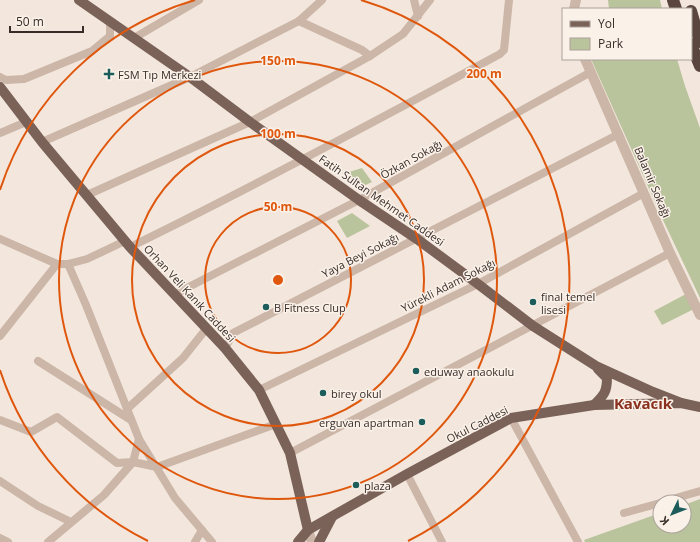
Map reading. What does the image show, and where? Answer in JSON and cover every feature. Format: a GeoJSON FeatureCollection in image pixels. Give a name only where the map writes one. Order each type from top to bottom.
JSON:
{"type":"FeatureCollection","features":[{"type":"Feature","properties":{"kind":"highway"},"geometry":{"type":"LineString","coordinates":[[692,14],[700,42]]}},
{"type":"Feature","properties":{"kind":"highway"},"geometry":{"type":"LineString","coordinates":[[692,46],[700,66]]}},
{"type":"Feature","properties":{"kind":"main road","name":"Fatih Sultan Mehmet Caddesi"},"geometry":{"type":"LineString","coordinates":[[79,0],[190,77],[359,200],[417,239],[533,326],[596,366],[681,403]]}},
{"type":"Feature","properties":{"kind":"main road","name":"Orhan Veli Kanık Caddesi"},"geometry":{"type":"LineString","coordinates":[[0,88],[42,142],[127,244],[225,348],[259,390],[290,453],[308,530]]}},
{"type":"Feature","properties":{"kind":"main road"},"geometry":{"type":"LineString","coordinates":[[594,405],[607,390],[606,378],[596,366]]}},
{"type":"Feature","properties":{"kind":"main road","name":"Okul Caddesi"},"geometry":{"type":"LineString","coordinates":[[298,542],[308,530],[332,516],[511,418],[594,405],[681,403],[700,407]]}},
{"type":"Feature","properties":{"kind":"main road"},"geometry":{"type":"LineString","coordinates":[[319,542],[332,516]]}},
{"type":"Feature","properties":{"kind":"street"},"geometry":{"type":"LineString","coordinates":[[134,38],[199,0]]}},
{"type":"Feature","properties":{"kind":"street"},"geometry":{"type":"LineString","coordinates":[[42,142],[190,77],[300,21],[322,0]]}},
{"type":"Feature","properties":{"kind":"street"},"geometry":{"type":"LineString","coordinates":[[414,0],[418,16]]}},
{"type":"Feature","properties":{"kind":"street"},"geometry":{"type":"LineString","coordinates":[[87,195],[250,122],[370,56],[403,34],[430,0]]}},
{"type":"Feature","properties":{"kind":"street"},"geometry":{"type":"LineString","coordinates":[[0,239],[57,264],[68,264],[87,259],[127,244],[211,207],[304,160],[500,54],[504,50],[509,0]]}},
{"type":"Feature","properties":{"kind":"street"},"geometry":{"type":"LineString","coordinates":[[0,77],[6,80],[24,79],[92,51],[110,36],[110,21]]}},
{"type":"Feature","properties":{"kind":"street"},"geometry":{"type":"LineString","coordinates":[[300,21],[362,50],[370,56]]}},
{"type":"Feature","properties":{"kind":"street","name":"Balamir Sokağı"},"geometry":{"type":"LineString","coordinates":[[585,60],[670,253],[700,315]]}},
{"type":"Feature","properties":{"kind":"street","name":"Özkan Sokağı"},"geometry":{"type":"LineString","coordinates":[[175,294],[359,200],[591,72]]}},
{"type":"Feature","properties":{"kind":"street"},"geometry":{"type":"LineString","coordinates":[[0,133],[26,122]]}},
{"type":"Feature","properties":{"kind":"street","name":"Yaya Beyi Sokağı"},"geometry":{"type":"LineString","coordinates":[[225,348],[233,333],[619,134]]}},
{"type":"Feature","properties":{"kind":"street","name":"Yürekli Adam Sokağı"},"geometry":{"type":"LineString","coordinates":[[259,390],[478,284],[644,193]]}},
{"type":"Feature","properties":{"kind":"street"},"geometry":{"type":"LineString","coordinates":[[290,453],[670,253]]}},
{"type":"Feature","properties":{"kind":"street"},"geometry":{"type":"LineString","coordinates":[[0,336],[57,264]]}},
{"type":"Feature","properties":{"kind":"street"},"geometry":{"type":"LineString","coordinates":[[68,264],[86,305],[139,439],[175,498],[212,542]]}},
{"type":"Feature","properties":{"kind":"street"},"geometry":{"type":"LineString","coordinates":[[128,409],[183,358],[206,328]]}},
{"type":"Feature","properties":{"kind":"street"},"geometry":{"type":"LineString","coordinates":[[38,361],[132,420]]}},
{"type":"Feature","properties":{"kind":"street"},"geometry":{"type":"LineString","coordinates":[[0,420],[32,432],[58,417],[117,463],[133,462],[157,467],[276,424]]}},
{"type":"Feature","properties":{"kind":"street"},"geometry":{"type":"LineString","coordinates":[[511,418],[578,542]]}},
{"type":"Feature","properties":{"kind":"street"},"geometry":{"type":"LineString","coordinates":[[48,542],[104,495],[133,462],[139,439]]}},
{"type":"Feature","properties":{"kind":"street"},"geometry":{"type":"LineString","coordinates":[[407,474],[442,542]]}},
{"type":"Feature","properties":{"kind":"street"},"geometry":{"type":"LineString","coordinates":[[0,481],[38,506],[71,522]]}},
{"type":"Feature","properties":{"kind":"street"},"geometry":{"type":"LineString","coordinates":[[689,494],[700,491]]}},
{"type":"Feature","properties":{"kind":"street"},"geometry":{"type":"LineString","coordinates":[[624,513],[652,505]]}},
{"type":"Feature","properties":{"kind":"street"},"geometry":{"type":"LineString","coordinates":[[195,542],[202,530]]}},
{"type":"Feature","properties":{"kind":"street","name":"Orhan Veli Kanık Caddesi"},"geometry":{"type":"LineString","coordinates":[[308,530],[312,542]]}},
{"type":"Feature","properties":{"kind":"street"},"geometry":{"type":"LineString","coordinates":[[0,538],[8,542]]}},
{"type":"Feature","properties":{"kind":"green space"},"geometry":{"type":"Polygon","coordinates":[[[608,0],[660,0],[662,8],[609,8],[608,0]]]}},
{"type":"Feature","properties":{"kind":"green space"},"geometry":{"type":"Polygon","coordinates":[[[591,60],[677,60],[700,128],[700,298],[663,220],[591,60]]]}},
{"type":"Feature","properties":{"kind":"green space"},"geometry":{"type":"Polygon","coordinates":[[[362,168],[372,182],[359,188],[346,173],[362,168]]]}},
{"type":"Feature","properties":{"kind":"green space"},"geometry":{"type":"Polygon","coordinates":[[[352,213],[370,226],[347,238],[337,221],[352,213]]]}},
{"type":"Feature","properties":{"kind":"green space"},"geometry":{"type":"Polygon","coordinates":[[[686,294],[694,309],[662,325],[654,311],[686,294]]]}},
{"type":"Feature","properties":{"kind":"green space"},"geometry":{"type":"Polygon","coordinates":[[[700,499],[700,542],[585,542],[584,540],[652,516],[652,534],[692,534],[692,502],[700,499]]]}},
{"type":"Feature","properties":{"kind":"place","name":"FSM Tıp Merkezi"},"geometry":{"type":"Point","coordinates":[109,74]}},
{"type":"Feature","properties":{"kind":"place","name":"final temel lisesi"},"geometry":{"type":"Point","coordinates":[533,302]}},
{"type":"Feature","properties":{"kind":"place","name":"B Fitness Clup"},"geometry":{"type":"Point","coordinates":[266,307]}},
{"type":"Feature","properties":{"kind":"place","name":"eduway anaokulu"},"geometry":{"type":"Point","coordinates":[416,371]}},
{"type":"Feature","properties":{"kind":"place","name":"birey okul"},"geometry":{"type":"Point","coordinates":[323,393]}},
{"type":"Feature","properties":{"kind":"place","name":"erguvan apartman"},"geometry":{"type":"Point","coordinates":[422,422]}},
{"type":"Feature","properties":{"kind":"place","name":"plaza"},"geometry":{"type":"Point","coordinates":[356,485]}},
{"type":"Feature","properties":{"kind":"district","name":"Kavacık"},"geometry":{"type":"Point","coordinates":[643,403]}}]}
